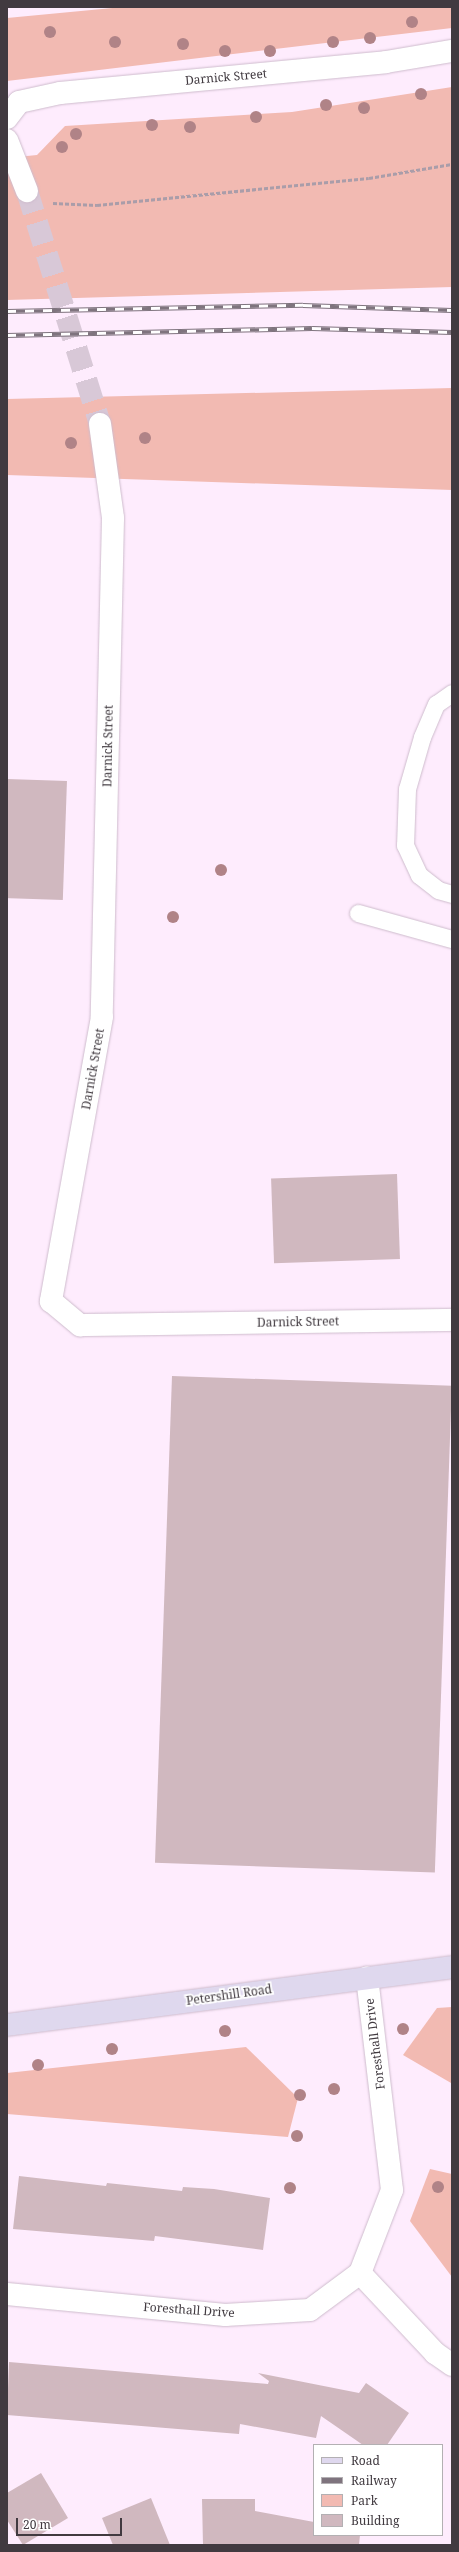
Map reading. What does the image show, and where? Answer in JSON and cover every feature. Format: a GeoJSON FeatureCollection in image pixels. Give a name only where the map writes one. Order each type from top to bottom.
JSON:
{"type":"FeatureCollection","features":[{"type":"Feature","properties":{"kind":"street","name":"Darnick Street"},"geometry":{"type":"LineString","coordinates":[[7,118],[19,102],[60,93],[386,62],[452,51]]}},
{"type":"Feature","properties":{"kind":"street"},"geometry":{"type":"LineString","coordinates":[[7,140],[36,196]]}},
{"type":"Feature","properties":{"kind":"street","name":"Darnick Street"},"geometry":{"type":"LineString","coordinates":[[100,424],[113,518],[102,1017],[51,1301],[80,1325],[452,1320]]}},
{"type":"Feature","properties":{"kind":"street","name":"Petershill Road"},"geometry":{"type":"LineString","coordinates":[[7,2025],[452,1967]]}},
{"type":"Feature","properties":{"kind":"street","name":"Foresthall Drive"},"geometry":{"type":"LineString","coordinates":[[7,2294],[240,2314],[310,2310],[360,2273],[392,2190],[367,1977]]}},
{"type":"Feature","properties":{"kind":"street"},"geometry":{"type":"LineString","coordinates":[[360,2273],[435,2353],[452,2365]]}},
{"type":"Feature","properties":{"kind":"lane"},"geometry":{"type":"LineString","coordinates":[[452,693],[436,704],[422,737],[407,789],[405,845],[419,875],[438,890],[452,894]]}},
{"type":"Feature","properties":{"kind":"lane"},"geometry":{"type":"LineString","coordinates":[[358,913],[452,939]]}},
{"type":"Feature","properties":{"kind":"path"},"geometry":{"type":"LineString","coordinates":[[36,196],[97,205],[369,178],[452,164]]}},
{"type":"Feature","properties":{"kind":"green space"},"geometry":{"type":"Polygon","coordinates":[[[123,7],[452,7],[452,28],[7,81],[7,18],[123,7]]]}},
{"type":"Feature","properties":{"kind":"green space"},"geometry":{"type":"Polygon","coordinates":[[[452,87],[452,287],[7,300],[7,158],[37,155],[65,126],[292,112],[452,87]]]}},
{"type":"Feature","properties":{"kind":"green space"},"geometry":{"type":"Polygon","coordinates":[[[452,388],[452,490],[7,475],[7,399],[452,388]]]}},
{"type":"Feature","properties":{"kind":"green space"},"geometry":{"type":"Polygon","coordinates":[[[452,2007],[451,2083],[403,2055],[437,2008],[452,2007]]]}},
{"type":"Feature","properties":{"kind":"green space"},"geometry":{"type":"Polygon","coordinates":[[[246,2047],[298,2098],[288,2137],[7,2114],[7,2073],[246,2047]]]}},
{"type":"Feature","properties":{"kind":"green space"},"geometry":{"type":"Polygon","coordinates":[[[430,2169],[452,2174],[452,2277],[410,2221],[430,2169]]]}},
{"type":"Feature","properties":{"kind":"building"},"geometry":{"type":"Polygon","coordinates":[[[7,779],[67,781],[63,900],[7,898],[7,779]]]}},
{"type":"Feature","properties":{"kind":"building"},"geometry":{"type":"Polygon","coordinates":[[[397,1174],[400,1259],[274,1263],[271,1178],[397,1174]]]}},
{"type":"Feature","properties":{"kind":"building"},"geometry":{"type":"Polygon","coordinates":[[[172,1376],[452,1386],[435,1872],[155,1863],[172,1376]]]}},
{"type":"Feature","properties":{"kind":"building"},"geometry":{"type":"Polygon","coordinates":[[[19,2176],[106,2186],[107,2183],[182,2191],[183,2187],[214,2189],[270,2198],[263,2250],[155,2236],[154,2241],[13,2229],[19,2176]]]}},
{"type":"Feature","properties":{"kind":"building"},"geometry":{"type":"Polygon","coordinates":[[[9,2362],[268,2384],[269,2381],[258,2373],[359,2393],[366,2383],[409,2413],[388,2444],[362,2444],[321,2416],[316,2438],[240,2424],[239,2434],[7,2415],[9,2362]]]}},
{"type":"Feature","properties":{"kind":"building"},"geometry":{"type":"Polygon","coordinates":[[[41,2473],[68,2518],[23,2545],[7,2520],[7,2493],[41,2473]]]}},
{"type":"Feature","properties":{"kind":"building"},"geometry":{"type":"Polygon","coordinates":[[[151,2498],[170,2545],[113,2545],[102,2518],[151,2498]]]}},
{"type":"Feature","properties":{"kind":"building"},"geometry":{"type":"Polygon","coordinates":[[[202,2499],[255,2499],[255,2511],[313,2522],[313,2536],[360,2536],[359,2545],[203,2545],[202,2499]]]}},
{"type":"Feature","properties":{"kind":"tunnel"},"geometry":{"type":"LineString","coordinates":[[27,191],[100,424]]}},
{"type":"Feature","properties":{"kind":"railway"},"geometry":{"type":"LineString","coordinates":[[7,311],[303,305],[452,310]]}},
{"type":"Feature","properties":{"kind":"railway"},"geometry":{"type":"LineString","coordinates":[[7,335],[312,328],[452,332]]}}]}
